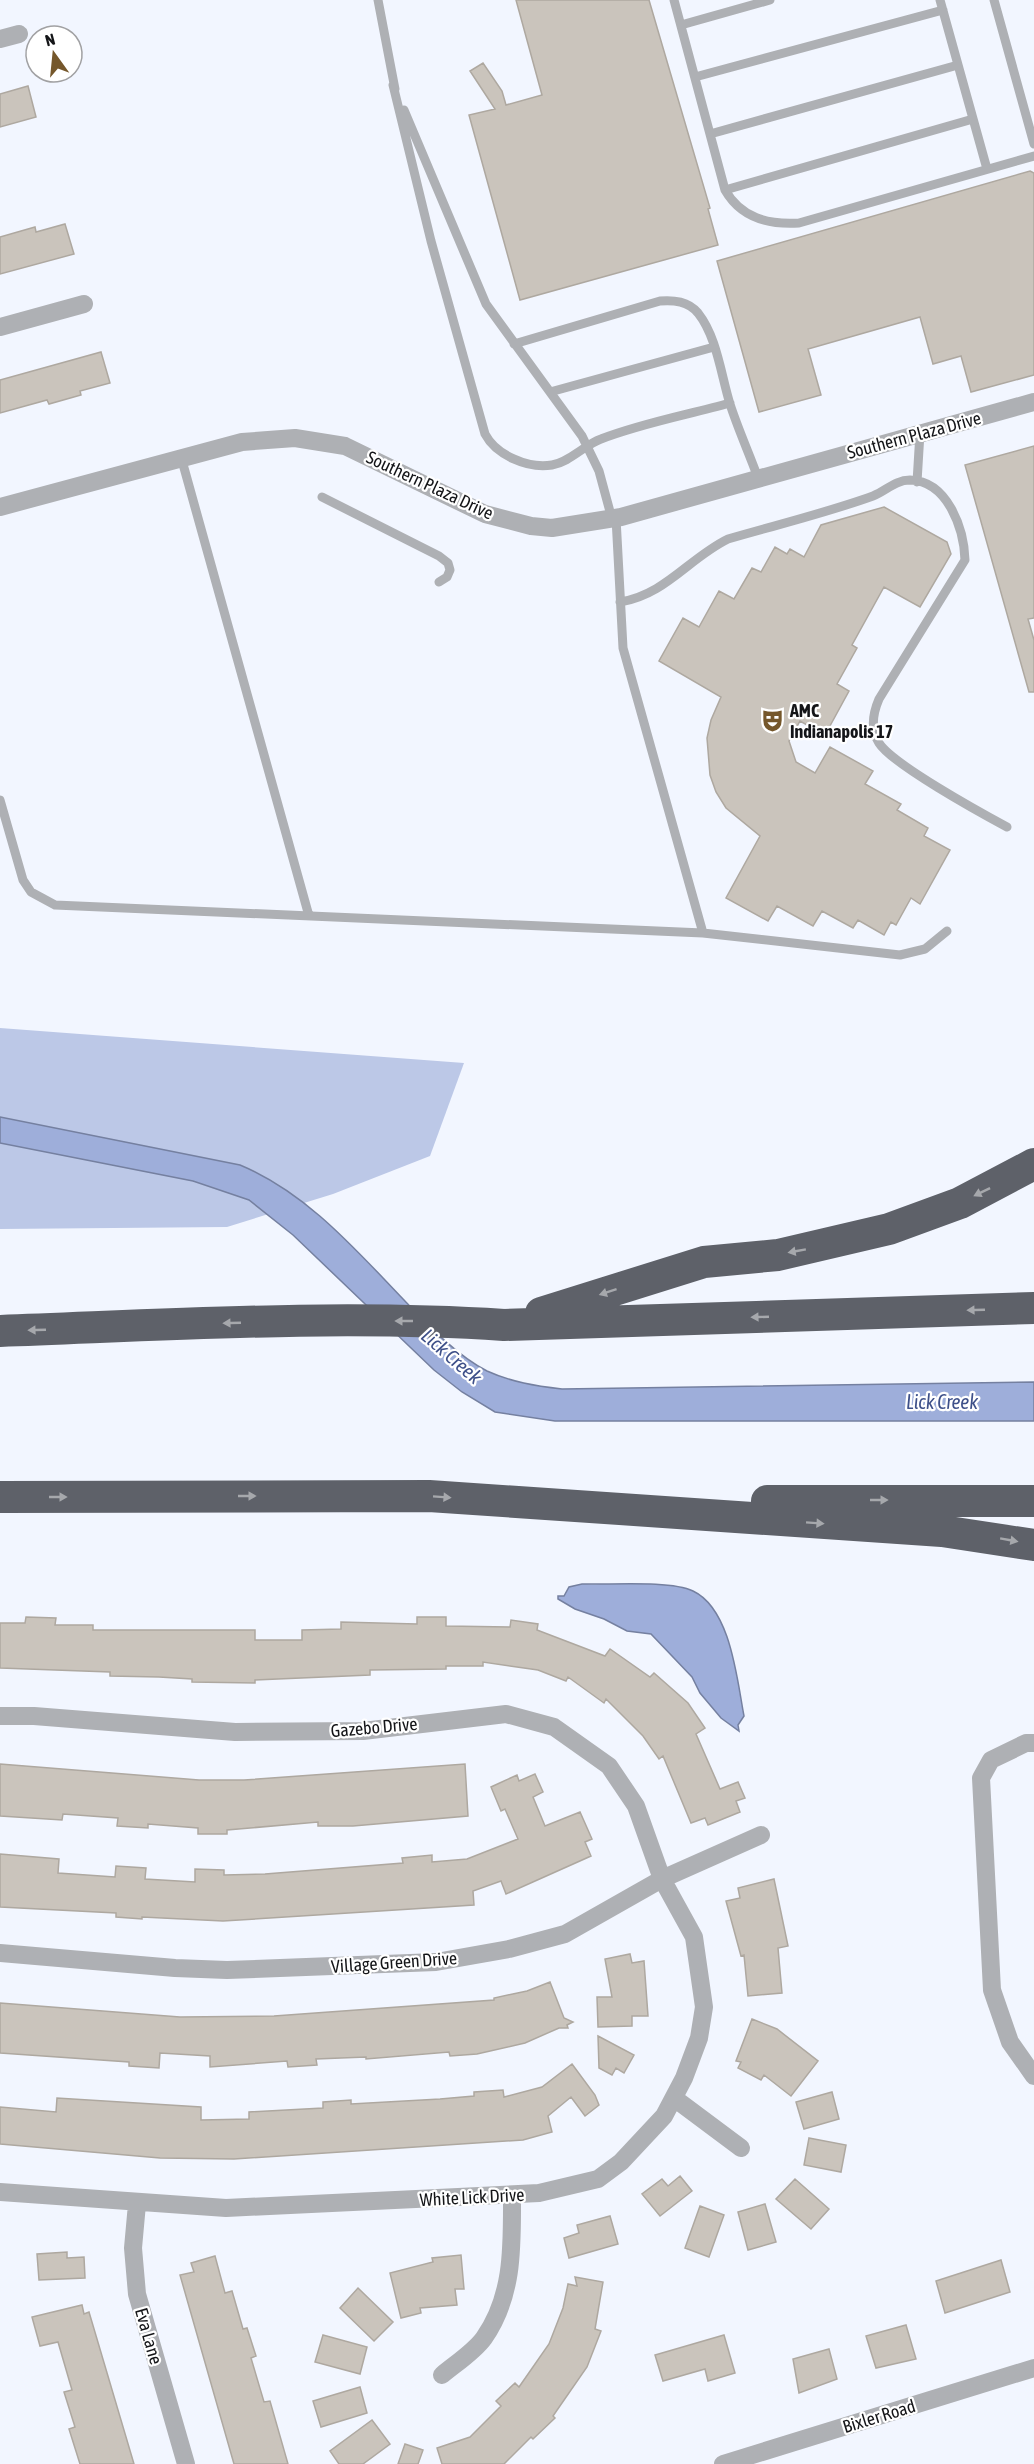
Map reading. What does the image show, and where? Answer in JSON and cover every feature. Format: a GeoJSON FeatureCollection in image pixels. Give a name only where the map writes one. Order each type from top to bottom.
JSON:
{"type":"FeatureCollection","features":[{"type":"Feature","properties":{"kind":"highway"},"geometry":{"type":"LineString","coordinates":[[504,1325],[704,1262],[788,1253],[889,1229],[960,1203],[1034,1164]]}},
{"type":"Feature","properties":{"kind":"highway"},"geometry":{"type":"LineString","coordinates":[[0,1331],[291,1322],[447,1321],[504,1325],[1034,1308]]}},
{"type":"Feature","properties":{"kind":"highway"},"geometry":{"type":"LineString","coordinates":[[0,1497],[429,1496],[942,1531],[1034,1545]]}},
{"type":"Feature","properties":{"kind":"highway"},"geometry":{"type":"LineString","coordinates":[[526,1503],[1034,1501]]}},
{"type":"Feature","properties":{"kind":"street"},"geometry":{"type":"LineString","coordinates":[[0,39],[19,34]]}},
{"type":"Feature","properties":{"kind":"street"},"geometry":{"type":"LineString","coordinates":[[0,327],[84,304]]}},
{"type":"Feature","properties":{"kind":"street","name":"Southern Plaza Drive"},"geometry":{"type":"LineString","coordinates":[[0,507],[181,457],[265,439],[319,441],[345,446],[485,514],[552,528],[614,519],[1034,402]]}},
{"type":"Feature","properties":{"kind":"street","name":"Gazebo Drive"},"geometry":{"type":"LineString","coordinates":[[0,1716],[34,1716],[234,1732],[363,1731],[506,1714],[554,1727],[609,1766],[636,1806],[662,1879]]}},
{"type":"Feature","properties":{"kind":"street"},"geometry":{"type":"LineString","coordinates":[[1034,1743],[1026,1743],[991,1760],[981,1778],[992,1990],[1010,2042],[1034,2076]]}},
{"type":"Feature","properties":{"kind":"street","name":"Village Green Drive"},"geometry":{"type":"LineString","coordinates":[[0,1953],[217,1969],[436,1962],[509,1949],[565,1934],[662,1879],[761,1835]]}},
{"type":"Feature","properties":{"kind":"street","name":"White Lick Drive"},"geometry":{"type":"LineString","coordinates":[[0,2192],[137,2204],[226,2208],[539,2193],[598,2180],[621,2162],[657,2124],[674,2098],[699,2038],[704,2007],[694,1937],[662,1879]]}},
{"type":"Feature","properties":{"kind":"street"},"geometry":{"type":"LineString","coordinates":[[674,2098],[741,2148]]}},
{"type":"Feature","properties":{"kind":"street"},"geometry":{"type":"LineString","coordinates":[[442,2375],[483,2340],[502,2306],[512,2253],[512,2195]]}},
{"type":"Feature","properties":{"kind":"street","name":"Eva Lane"},"geometry":{"type":"LineString","coordinates":[[137,2204],[134,2258],[137,2294],[186,2464]]}},
{"type":"Feature","properties":{"kind":"street","name":"Bixler Road"},"geometry":{"type":"LineString","coordinates":[[723,2464],[1034,2368]]}},
{"type":"Feature","properties":{"kind":"lane"},"geometry":{"type":"LineString","coordinates":[[378,0],[393,85],[431,242],[484,434],[497,451],[539,465],[562,462],[587,445],[730,403]]}},
{"type":"Feature","properties":{"kind":"lane"},"geometry":{"type":"LineString","coordinates":[[674,0],[725,190],[733,203],[760,220],[781,224],[799,224],[1034,156]]}},
{"type":"Feature","properties":{"kind":"lane"},"geometry":{"type":"LineString","coordinates":[[681,25],[770,0]]}},
{"type":"Feature","properties":{"kind":"lane"},"geometry":{"type":"LineString","coordinates":[[940,0],[987,169]]}},
{"type":"Feature","properties":{"kind":"lane"},"geometry":{"type":"LineString","coordinates":[[994,0],[1034,144]]}},
{"type":"Feature","properties":{"kind":"lane"},"geometry":{"type":"LineString","coordinates":[[695,77],[943,10]]}},
{"type":"Feature","properties":{"kind":"lane"},"geometry":{"type":"LineString","coordinates":[[710,134],[958,65]]}},
{"type":"Feature","properties":{"kind":"lane"},"geometry":{"type":"LineString","coordinates":[[393,85],[486,304],[587,445],[599,471],[614,519],[623,648],[703,933]]}},
{"type":"Feature","properties":{"kind":"lane"},"geometry":{"type":"LineString","coordinates":[[725,190],[973,119]]}},
{"type":"Feature","properties":{"kind":"lane"},"geometry":{"type":"LineString","coordinates":[[514,344],[660,301],[674,300],[697,311],[714,347],[730,403],[758,478]]}},
{"type":"Feature","properties":{"kind":"lane"},"geometry":{"type":"LineString","coordinates":[[550,392],[714,347]]}},
{"type":"Feature","properties":{"kind":"lane"},"geometry":{"type":"LineString","coordinates":[[917,482],[920,433]]}},
{"type":"Feature","properties":{"kind":"lane"},"geometry":{"type":"LineString","coordinates":[[181,457],[309,916]]}},
{"type":"Feature","properties":{"kind":"lane"},"geometry":{"type":"LineString","coordinates":[[620,602],[634,600],[660,588],[714,546],[728,539],[871,496],[900,481],[917,482],[937,491],[949,504],[965,545],[965,560],[879,699],[873,715],[875,730],[879,743],[891,754],[965,804],[1007,827]]}},
{"type":"Feature","properties":{"kind":"lane"},"geometry":{"type":"LineString","coordinates":[[322,497],[439,556],[448,563],[450,570],[447,577],[439,582]]}},
{"type":"Feature","properties":{"kind":"lane"},"geometry":{"type":"LineString","coordinates":[[0,800],[23,879],[31,892],[55,905],[703,933],[900,955],[925,949],[947,931]]}},
{"type":"Feature","properties":{"kind":"shaded area"},"geometry":{"type":"Polygon","coordinates":[[[0,1028],[464,1063],[430,1156],[333,1194],[227,1227],[0,1229],[0,1028]]]}},
{"type":"Feature","properties":{"kind":"water","name":"Lick Creek"},"geometry":{"type":"Polygon","coordinates":[[[0,1117],[240,1165],[264,1177],[287,1191],[329,1224],[453,1348],[487,1371],[505,1378],[562,1389],[1034,1382],[1034,1421],[555,1421],[495,1412],[462,1392],[434,1370],[293,1235],[249,1200],[193,1181],[0,1143],[0,1117]]]}},
{"type":"Feature","properties":{"kind":"water"},"geometry":{"type":"Polygon","coordinates":[[[582,1584],[670,1585],[693,1591],[706,1600],[724,1629],[735,1665],[744,1716],[738,1725],[739,1731],[721,1718],[700,1693],[692,1677],[651,1634],[627,1631],[604,1619],[575,1609],[558,1599],[558,1596],[564,1596],[569,1587],[582,1584]]]}},
{"type":"Feature","properties":{"kind":"building"},"geometry":{"type":"Polygon","coordinates":[[[516,0],[649,0],[710,208],[708,209],[718,245],[520,300],[469,115],[495,109],[470,71],[483,63],[502,91],[506,105],[542,95],[516,0]]]}},
{"type":"Feature","properties":{"kind":"building"},"geometry":{"type":"Polygon","coordinates":[[[28,86],[36,117],[0,127],[0,94],[28,86]]]}},
{"type":"Feature","properties":{"kind":"building"},"geometry":{"type":"Polygon","coordinates":[[[1030,171],[1034,173],[1034,375],[971,392],[961,356],[933,364],[920,317],[808,349],[821,395],[759,412],[717,261],[1030,171]]]}},
{"type":"Feature","properties":{"kind":"building"},"geometry":{"type":"Polygon","coordinates":[[[65,224],[74,254],[0,274],[0,237],[35,227],[36,232],[65,224]]]}},
{"type":"Feature","properties":{"kind":"building"},"geometry":{"type":"Polygon","coordinates":[[[101,352],[110,383],[80,391],[81,395],[49,404],[47,400],[0,413],[0,380],[101,352]]]}},
{"type":"Feature","properties":{"kind":"building"},"geometry":{"type":"Polygon","coordinates":[[[1034,446],[1034,618],[1028,619],[1034,640],[1034,692],[1029,692],[965,465],[1034,446]]]}},
{"type":"Feature","properties":{"kind":"building","name":"AMC Indianapolis 17"},"geometry":{"type":"Polygon","coordinates":[[[884,507],[947,542],[951,554],[920,607],[884,587],[852,645],[857,648],[837,684],[849,691],[825,735],[800,721],[789,741],[796,762],[815,773],[830,747],[873,771],[865,784],[901,804],[897,810],[928,828],[924,836],[950,850],[920,904],[911,898],[896,925],[891,922],[884,935],[858,920],[853,928],[822,911],[813,926],[777,906],[768,921],[726,898],[760,836],[726,808],[716,792],[710,775],[707,738],[711,720],[721,697],[659,661],[683,618],[699,627],[719,591],[734,599],[752,568],[761,572],[775,547],[787,554],[790,549],[804,557],[821,525],[884,507]]]}},
{"type":"Feature","properties":{"kind":"building"},"geometry":{"type":"Polygon","coordinates":[[[26,1617],[56,1618],[55,1625],[93,1625],[93,1630],[255,1630],[255,1640],[302,1640],[302,1630],[341,1629],[341,1622],[417,1624],[417,1617],[446,1617],[446,1626],[510,1627],[511,1620],[538,1624],[537,1630],[605,1656],[610,1649],[650,1677],[654,1673],[688,1703],[705,1728],[696,1734],[720,1789],[738,1782],[745,1798],[736,1801],[740,1812],[708,1825],[705,1818],[691,1823],[663,1756],[659,1759],[643,1736],[606,1699],[604,1703],[568,1677],[566,1681],[538,1670],[483,1662],[483,1666],[370,1670],[370,1675],[255,1680],[255,1683],[192,1682],[192,1679],[110,1676],[110,1672],[0,1668],[0,1623],[25,1623],[26,1617]]]}},
{"type":"Feature","properties":{"kind":"building"},"geometry":{"type":"Polygon","coordinates":[[[0,1764],[199,1780],[244,1780],[465,1764],[468,1816],[353,1826],[318,1826],[318,1822],[227,1830],[227,1834],[198,1834],[198,1828],[148,1824],[148,1828],[117,1826],[118,1818],[63,1814],[62,1820],[0,1816],[0,1764]]]}},
{"type":"Feature","properties":{"kind":"building"},"geometry":{"type":"Polygon","coordinates":[[[535,1774],[543,1792],[533,1797],[545,1826],[580,1812],[592,1839],[585,1842],[591,1856],[506,1894],[501,1881],[473,1891],[474,1905],[223,1921],[142,1917],[142,1919],[116,1917],[116,1913],[0,1907],[0,1854],[59,1859],[58,1873],[115,1877],[116,1866],[146,1868],[145,1879],[195,1882],[195,1869],[224,1870],[224,1875],[265,1874],[403,1863],[402,1858],[432,1855],[432,1862],[467,1859],[518,1839],[505,1809],[501,1811],[491,1787],[517,1775],[519,1781],[535,1774]]]}},
{"type":"Feature","properties":{"kind":"building"},"geometry":{"type":"Polygon","coordinates":[[[774,1879],[788,1946],[778,1948],[782,1993],[748,1996],[744,1955],[741,1956],[726,1901],[740,1898],[738,1888],[774,1879]]]}},
{"type":"Feature","properties":{"kind":"building"},"geometry":{"type":"Polygon","coordinates":[[[630,1954],[632,1963],[644,1961],[648,2016],[632,2016],[632,2026],[598,2027],[597,1997],[612,1997],[605,1959],[630,1954]]]}},
{"type":"Feature","properties":{"kind":"building"},"geometry":{"type":"Polygon","coordinates":[[[550,1982],[564,2018],[573,2022],[567,2025],[568,2028],[559,2028],[525,2043],[477,2054],[450,2056],[449,2052],[366,2059],[366,2057],[316,2059],[317,2065],[288,2067],[287,2061],[210,2067],[210,2056],[160,2053],[159,2068],[129,2066],[129,2062],[0,2053],[0,2003],[180,2017],[274,2016],[494,2000],[494,1998],[527,1991],[550,1982]]]}},
{"type":"Feature","properties":{"kind":"building"},"geometry":{"type":"Polygon","coordinates":[[[752,2019],[777,2029],[818,2061],[791,2096],[764,2075],[761,2080],[738,2068],[741,2062],[736,2061],[752,2019]]]}},
{"type":"Feature","properties":{"kind":"building"},"geometry":{"type":"Polygon","coordinates":[[[598,2036],[634,2055],[624,2073],[616,2068],[612,2075],[599,2068],[598,2036]]]}},
{"type":"Feature","properties":{"kind":"building"},"geometry":{"type":"Polygon","coordinates":[[[572,2064],[595,2095],[599,2105],[585,2116],[571,2097],[548,2116],[552,2132],[523,2140],[234,2159],[160,2158],[0,2144],[0,2107],[56,2112],[57,2098],[201,2107],[201,2120],[249,2119],[249,2112],[323,2108],[323,2102],[351,2100],[351,2104],[440,2099],[474,2096],[474,2092],[503,2090],[504,2097],[542,2087],[572,2064]]]}},
{"type":"Feature","properties":{"kind":"building"},"geometry":{"type":"Polygon","coordinates":[[[832,2092],[839,2119],[804,2129],[796,2102],[832,2092]]]}},
{"type":"Feature","properties":{"kind":"building"},"geometry":{"type":"Polygon","coordinates":[[[809,2138],[846,2145],[841,2172],[804,2165],[809,2138]]]}},
{"type":"Feature","properties":{"kind":"building"},"geometry":{"type":"Polygon","coordinates":[[[680,2176],[692,2191],[660,2216],[642,2194],[662,2179],[668,2186],[680,2176]]]}},
{"type":"Feature","properties":{"kind":"building"},"geometry":{"type":"Polygon","coordinates":[[[795,2179],[829,2209],[811,2229],[776,2199],[795,2179]]]}},
{"type":"Feature","properties":{"kind":"building"},"geometry":{"type":"Polygon","coordinates":[[[765,2204],[776,2242],[748,2250],[738,2212],[765,2204]]]}},
{"type":"Feature","properties":{"kind":"building"},"geometry":{"type":"Polygon","coordinates":[[[700,2206],[724,2215],[709,2257],[685,2248],[700,2206]]]}},
{"type":"Feature","properties":{"kind":"building"},"geometry":{"type":"Polygon","coordinates":[[[610,2216],[618,2244],[569,2258],[564,2238],[579,2233],[577,2225],[610,2216]]]}},
{"type":"Feature","properties":{"kind":"building"},"geometry":{"type":"Polygon","coordinates":[[[67,2252],[67,2258],[84,2257],[85,2278],[39,2280],[37,2254],[67,2252]]]}},
{"type":"Feature","properties":{"kind":"building"},"geometry":{"type":"Polygon","coordinates":[[[461,2255],[464,2289],[455,2289],[457,2305],[420,2308],[421,2313],[401,2318],[390,2273],[433,2262],[432,2258],[461,2255]]]}},
{"type":"Feature","properties":{"kind":"building"},"geometry":{"type":"Polygon","coordinates":[[[215,2256],[225,2293],[232,2291],[243,2329],[247,2328],[256,2356],[251,2358],[264,2402],[270,2401],[288,2464],[234,2464],[180,2275],[194,2272],[191,2263],[215,2256]]]}},
{"type":"Feature","properties":{"kind":"building"},"geometry":{"type":"Polygon","coordinates":[[[1001,2260],[1010,2292],[945,2313],[936,2281],[1001,2260]]]}},
{"type":"Feature","properties":{"kind":"building"},"geometry":{"type":"Polygon","coordinates":[[[575,2277],[603,2282],[595,2329],[601,2331],[587,2367],[553,2416],[555,2418],[533,2439],[531,2437],[504,2464],[442,2464],[437,2448],[470,2437],[501,2406],[496,2401],[515,2383],[519,2387],[549,2344],[563,2308],[568,2284],[577,2286],[575,2277]]]}},
{"type":"Feature","properties":{"kind":"building"},"geometry":{"type":"Polygon","coordinates":[[[358,2288],[393,2322],[374,2341],[340,2308],[358,2288]]]}},
{"type":"Feature","properties":{"kind":"building"},"geometry":{"type":"Polygon","coordinates":[[[82,2305],[84,2314],[89,2312],[134,2464],[80,2464],[69,2429],[75,2427],[64,2392],[72,2390],[58,2342],[40,2346],[32,2317],[82,2305]]]}},
{"type":"Feature","properties":{"kind":"building"},"geometry":{"type":"Polygon","coordinates":[[[906,2325],[916,2359],[876,2368],[866,2336],[906,2325]]]}},
{"type":"Feature","properties":{"kind":"building"},"geometry":{"type":"Polygon","coordinates":[[[323,2335],[367,2347],[360,2374],[315,2362],[323,2335]]]}},
{"type":"Feature","properties":{"kind":"building"},"geometry":{"type":"Polygon","coordinates":[[[724,2335],[735,2373],[708,2381],[705,2369],[663,2381],[655,2355],[724,2335]]]}},
{"type":"Feature","properties":{"kind":"building"},"geometry":{"type":"Polygon","coordinates":[[[829,2349],[837,2379],[799,2393],[793,2359],[829,2349]]]}},
{"type":"Feature","properties":{"kind":"building"},"geometry":{"type":"Polygon","coordinates":[[[360,2387],[367,2413],[321,2427],[313,2401],[360,2387]]]}},
{"type":"Feature","properties":{"kind":"building"},"geometry":{"type":"Polygon","coordinates":[[[372,2420],[390,2444],[363,2464],[339,2464],[330,2451],[372,2420]]]}},
{"type":"Feature","properties":{"kind":"building"},"geometry":{"type":"Polygon","coordinates":[[[405,2444],[423,2450],[418,2464],[398,2464],[405,2444]]]}},
{"type":"Feature","properties":{"kind":"place","name":"AMC Indianapolis 17"},"geometry":{"type":"Point","coordinates":[772,720]}}]}
